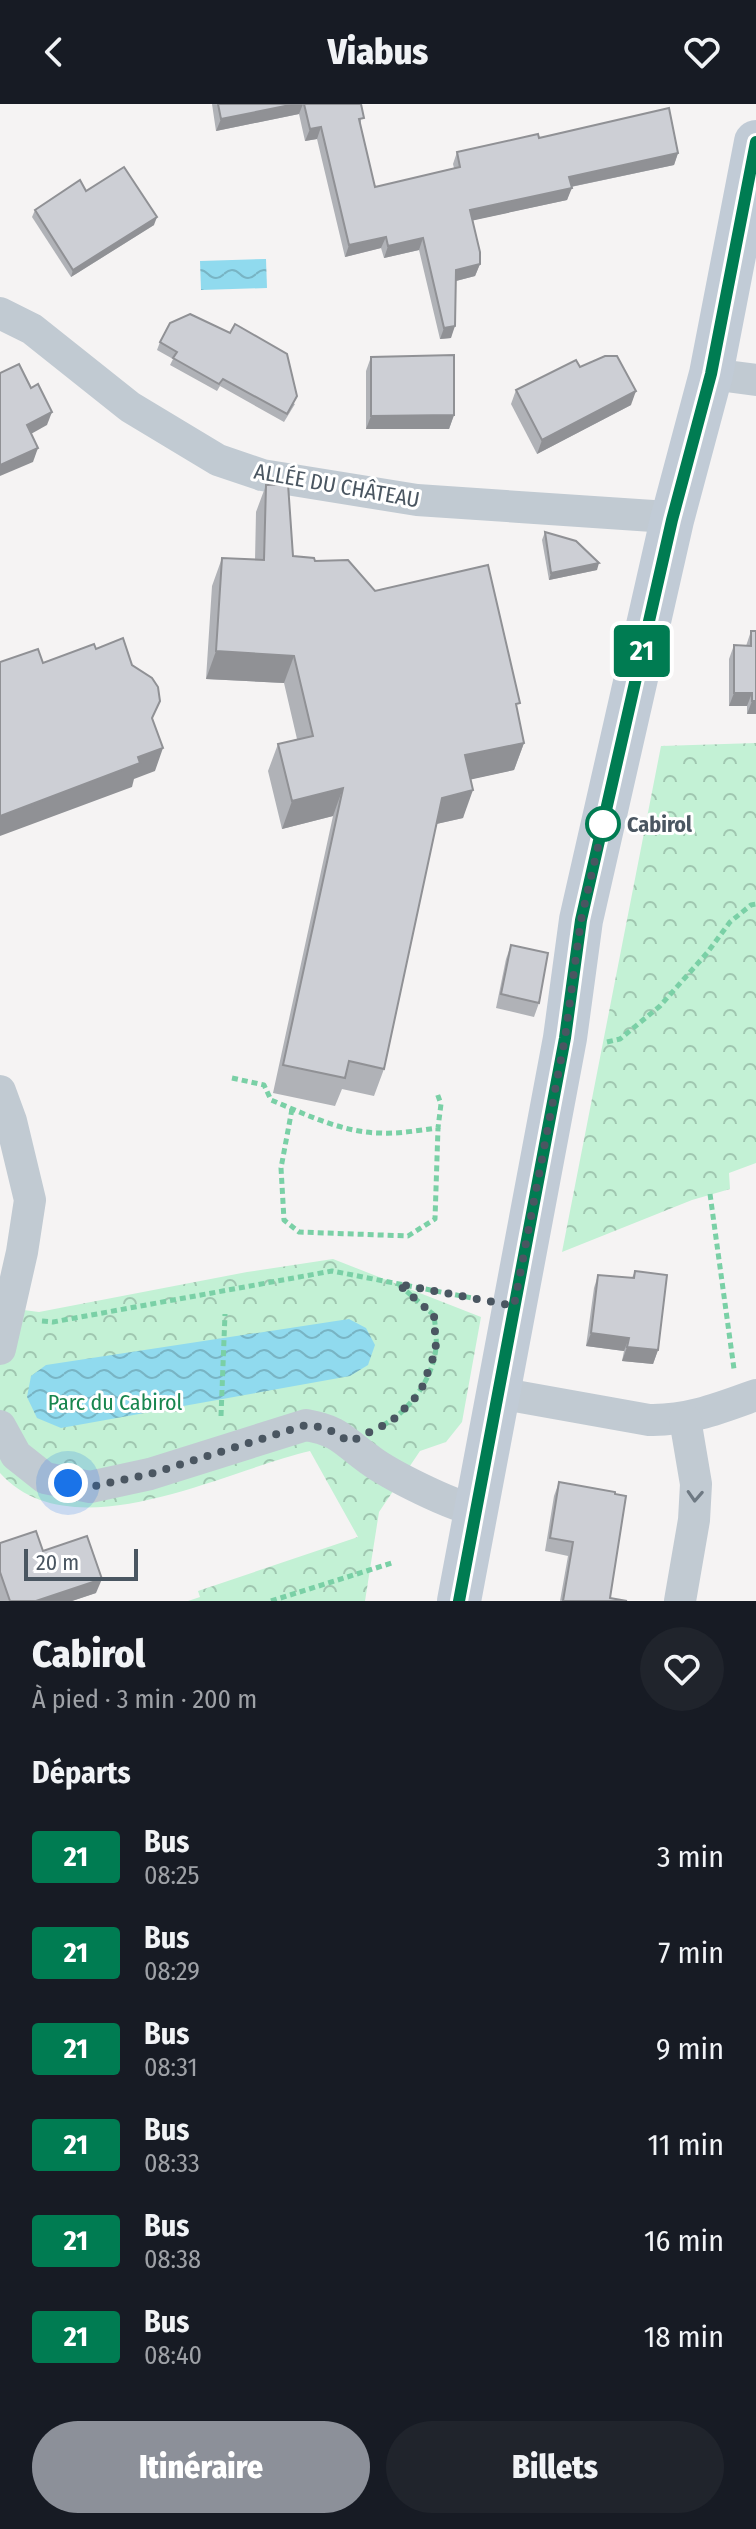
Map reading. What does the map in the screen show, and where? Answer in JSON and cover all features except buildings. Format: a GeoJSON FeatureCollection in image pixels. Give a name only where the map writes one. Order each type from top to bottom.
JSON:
{"type":"FeatureCollection","features":[{"type":"Feature","properties":{"kind":"main road"},"geometry":{"type":"LineString","coordinates":[[459,1601],[565,1038],[581,920],[672,520],[711,374],[756,142]]}},
{"type":"Feature","properties":{"kind":"street","name":"ALLÉE DU CHÂTEAU"},"geometry":{"type":"LineString","coordinates":[[0,313],[32,329],[130,407],[218,460],[262,475],[417,500],[653,516],[672,520]]}},
{"type":"Feature","properties":{"kind":"street"},"geometry":{"type":"LineString","coordinates":[[711,374],[756,380]]}},
{"type":"Feature","properties":{"kind":"street"},"geometry":{"type":"LineString","coordinates":[[0,1091],[11,1121],[30,1200],[4,1335]]}},
{"type":"Feature","properties":{"kind":"street"},"geometry":{"type":"LineString","coordinates":[[498,1393],[649,1420],[685,1419],[748,1398]]}},
{"type":"Feature","properties":{"kind":"street"},"geometry":{"type":"LineString","coordinates":[[680,1601],[694,1520],[696,1484],[685,1419]]}},
{"type":"Feature","properties":{"kind":"street"},"geometry":{"type":"LineString","coordinates":[[0,1426],[16,1455],[45,1478],[90,1487],[164,1470],[306,1425],[326,1428],[397,1475],[459,1507],[476,1510]]}},
{"type":"Feature","properties":{"kind":"path"},"geometry":{"type":"LineString","coordinates":[[565,1038],[597,1044],[620,1039],[660,1006],[730,922],[756,904]]}},
{"type":"Feature","properties":{"kind":"path"},"geometry":{"type":"LineString","coordinates":[[232,1078],[264,1085],[271,1100],[349,1128],[380,1133],[438,1128]]}},
{"type":"Feature","properties":{"kind":"path"},"geometry":{"type":"LineString","coordinates":[[292,1109],[281,1168],[284,1220],[299,1232],[408,1236],[435,1219],[441,1104],[437,1093]]}},
{"type":"Feature","properties":{"kind":"path"},"geometry":{"type":"LineString","coordinates":[[710,1194],[748,1398]]}},
{"type":"Feature","properties":{"kind":"path"},"geometry":{"type":"LineString","coordinates":[[4,1335],[53,1322],[332,1271],[514,1306]]}},
{"type":"Feature","properties":{"kind":"path"},"geometry":{"type":"LineString","coordinates":[[350,1442],[392,1421],[420,1393],[436,1350],[434,1315],[398,1284]]}},
{"type":"Feature","properties":{"kind":"path"},"geometry":{"type":"LineString","coordinates":[[220,1428],[225,1314]]}},
{"type":"Feature","properties":{"kind":"path"},"geometry":{"type":"LineString","coordinates":[[271,1601],[395,1562]]}},
{"type":"Feature","properties":{"kind":"green space"},"geometry":{"type":"Polygon","coordinates":[[[756,743],[756,1163],[729,1173],[730,1189],[692,1200],[562,1252],[661,746],[756,743]]]}},
{"type":"Feature","properties":{"kind":"green space","name":"Parc du Cabirol"},"geometry":{"type":"Polygon","coordinates":[[[333,1259],[481,1317],[462,1422],[446,1442],[420,1451],[379,1512],[365,1601],[188,1601],[200,1597],[198,1591],[358,1537],[310,1451],[150,1500],[107,1506],[67,1506],[30,1496],[0,1473],[0,1307],[39,1312],[247,1272],[333,1259]]]}},
{"type":"Feature","properties":{"kind":"water"},"geometry":{"type":"Polygon","coordinates":[[[266,259],[267,288],[201,290],[200,261],[266,259]]]}},
{"type":"Feature","properties":{"kind":"water"},"geometry":{"type":"Polygon","coordinates":[[[349,1319],[366,1328],[375,1345],[368,1365],[350,1376],[61,1428],[37,1418],[27,1397],[31,1376],[46,1365],[349,1319]]]}},
{"type":"Feature","properties":{"kind":"bus line","name":"21"},"geometry":{"type":"LineString","coordinates":[[459,1601],[565,1038],[581,920],[672,520],[711,374],[756,142]]}},
{"type":"Feature","properties":{"kind":"place","name":"Cabirol"},"geometry":{"type":"Point","coordinates":[603,824]}},
{"type":"Feature","properties":{"kind":"route"},"geometry":{"type":"LineString","coordinates":[[68,1483],[90,1487],[150,1474],[306,1425],[326,1428],[350,1442],[392,1421],[420,1393],[436,1350],[434,1315],[398,1284],[514,1306],[565,1038],[581,920],[605,817],[603,824]]}}]}
